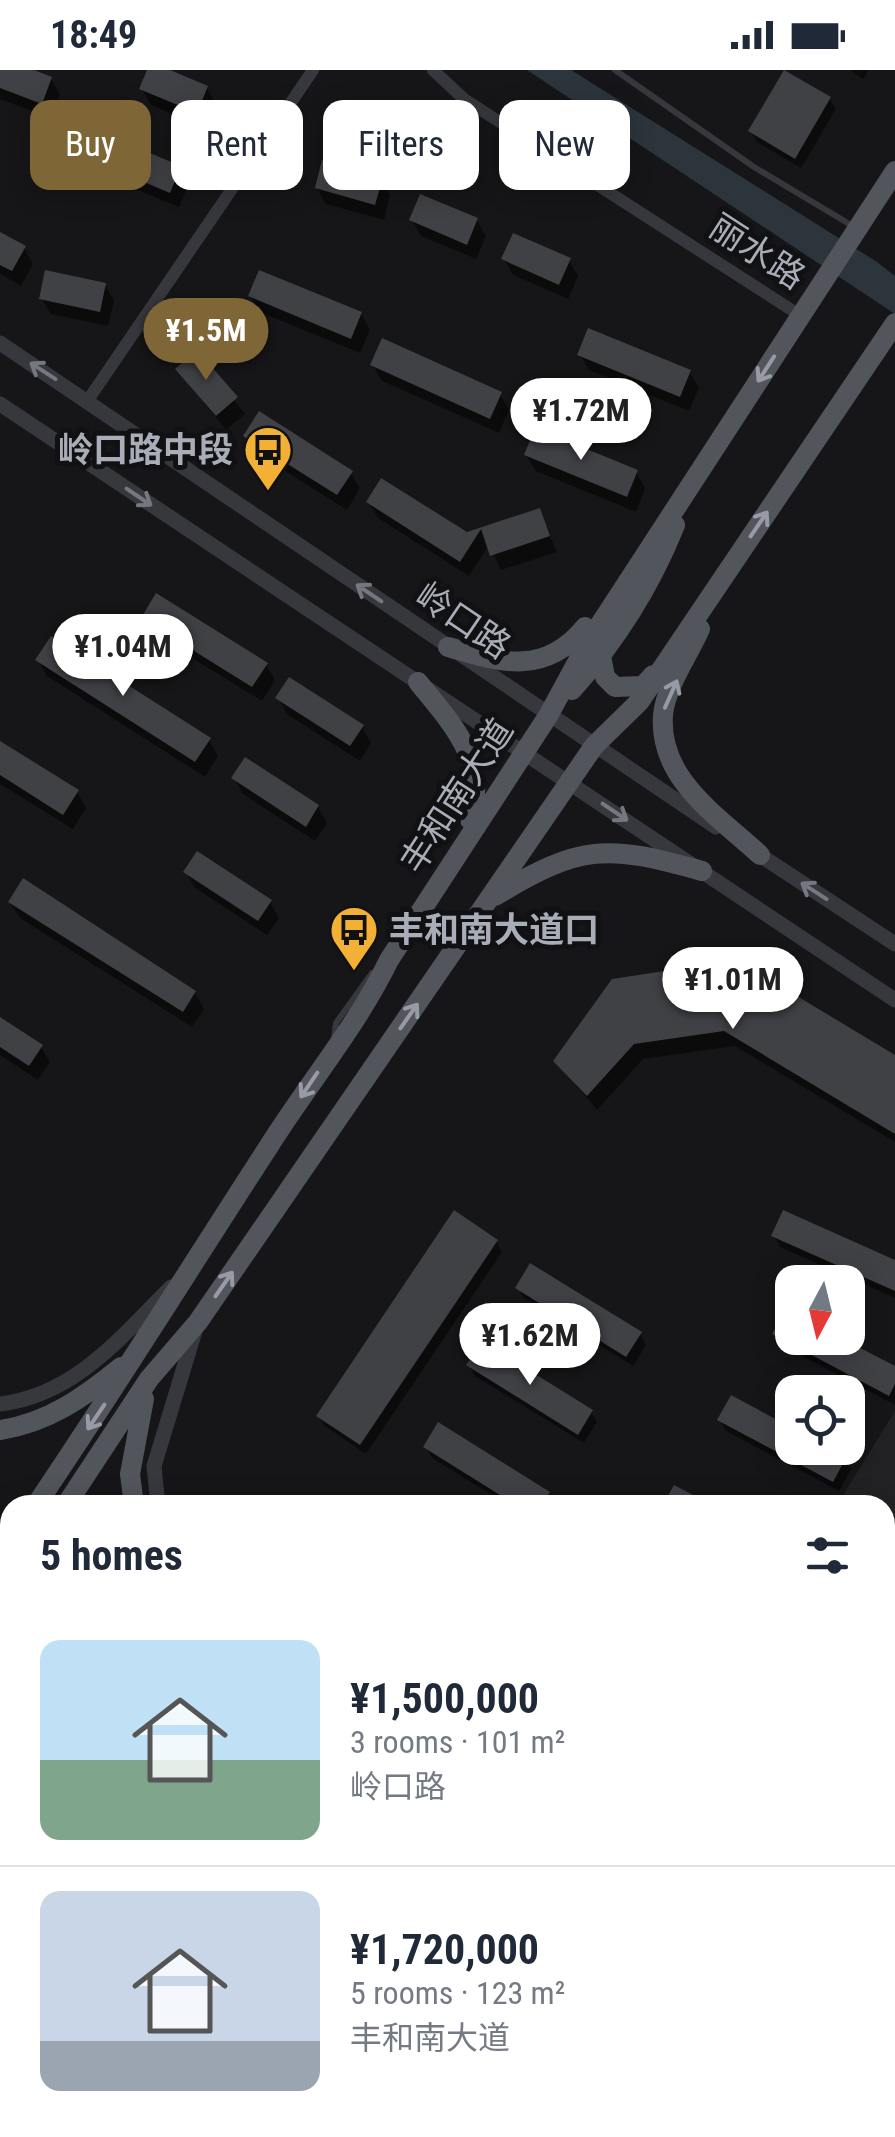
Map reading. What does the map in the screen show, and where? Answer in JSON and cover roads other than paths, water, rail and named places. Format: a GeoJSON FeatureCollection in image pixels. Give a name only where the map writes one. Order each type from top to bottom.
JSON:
{"type":"FeatureCollection","features":[{"type":"Feature","properties":{"kind":"main road","name":"丰和南大道"},"geometry":{"type":"LineString","coordinates":[[43,1495],[139,1354],[188,1270],[332,1050],[371,998],[389,960],[548,716],[612,605],[895,170]]}},
{"type":"Feature","properties":{"kind":"main road"},"geometry":{"type":"LineString","coordinates":[[73,1495],[149,1379],[198,1322],[594,746],[640,701],[890,338]]}},
{"type":"Feature","properties":{"kind":"main road"},"geometry":{"type":"LineString","coordinates":[[548,716],[600,659],[660,564],[693,481]]}},
{"type":"Feature","properties":{"kind":"main road"},"geometry":{"type":"LineString","coordinates":[[448,647],[495,661],[537,660],[566,650],[655,540]]}},
{"type":"Feature","properties":{"kind":"main road"},"geometry":{"type":"LineString","coordinates":[[724,576],[662,712],[666,756],[676,775],[760,856]]}},
{"type":"Feature","properties":{"kind":"main road"},"geometry":{"type":"LineString","coordinates":[[612,605],[600,642],[600,659],[605,677],[623,690],[643,686],[677,646]]}},
{"type":"Feature","properties":{"kind":"main road"},"geometry":{"type":"LineString","coordinates":[[418,682],[462,736],[476,772],[478,796],[460,851]]}},
{"type":"Feature","properties":{"kind":"main road"},"geometry":{"type":"LineString","coordinates":[[489,899],[552,862],[605,850],[702,871]]}},
{"type":"Feature","properties":{"kind":"main road"},"geometry":{"type":"LineString","coordinates":[[0,1430],[22,1426],[76,1402],[139,1354]]}},
{"type":"Feature","properties":{"kind":"main road"},"geometry":{"type":"LineString","coordinates":[[133,1495],[130,1474],[135,1432],[149,1379]]}},
{"type":"Feature","properties":{"kind":"street"},"geometry":{"type":"LineString","coordinates":[[88,400],[313,70]]}},
{"type":"Feature","properties":{"kind":"street","name":"丽水路"},"geometry":{"type":"LineString","coordinates":[[433,70],[464,99],[801,316]]}},
{"type":"Feature","properties":{"kind":"street","name":"岭口路"},"geometry":{"type":"LineString","coordinates":[[0,343],[548,716],[895,944]]}},
{"type":"Feature","properties":{"kind":"street"},"geometry":{"type":"LineString","coordinates":[[0,404],[895,1000]]}},
{"type":"Feature","properties":{"kind":"street"},"geometry":{"type":"LineString","coordinates":[[0,1404],[30,1400],[89,1369],[188,1270]]}},
{"type":"Feature","properties":{"kind":"street"},"geometry":{"type":"LineString","coordinates":[[157,1495],[154,1466],[198,1322]]}},
{"type":"Feature","properties":{"kind":"lane"},"geometry":{"type":"LineString","coordinates":[[615,70],[854,234]]}},
{"type":"Feature","properties":{"kind":"place","name":"岭口路中段"},"geometry":{"type":"Point","coordinates":[268,492]}},
{"type":"Feature","properties":{"kind":"place","name":"丰和南大道口"},"geometry":{"type":"Point","coordinates":[354,972]}}]}
